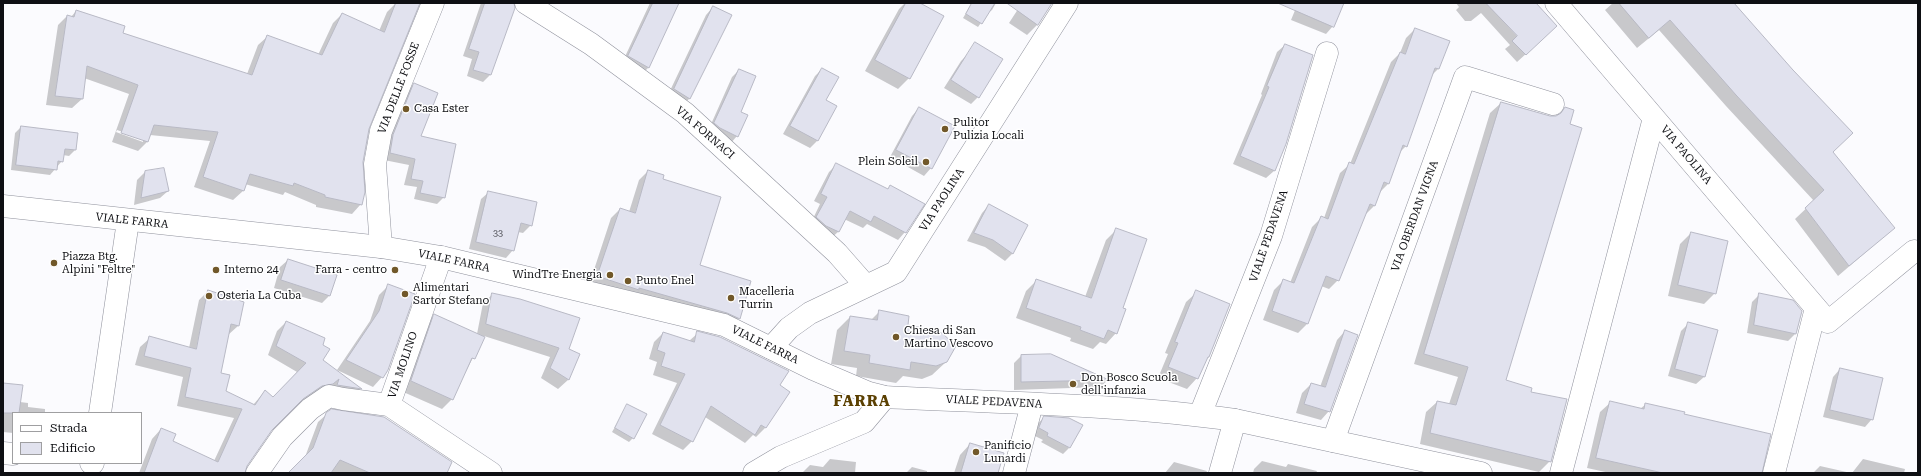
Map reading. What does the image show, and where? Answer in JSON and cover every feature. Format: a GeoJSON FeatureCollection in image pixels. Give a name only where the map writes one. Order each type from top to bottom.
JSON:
{"type":"FeatureCollection","features":[{"type":"Feature","properties":{"kind":"street","name":"VIA DELLE FOSSE"},"geometry":{"type":"LineString","coordinates":[[380,247],[375,164],[381,131],[433,3]]}},
{"type":"Feature","properties":{"kind":"street","name":"VIA FORNACI"},"geometry":{"type":"LineString","coordinates":[[526,3],[591,44],[685,113],[837,253],[866,286]]}},
{"type":"Feature","properties":{"kind":"street","name":"VIA PAOLINA"},"geometry":{"type":"LineString","coordinates":[[771,348],[789,328],[810,314],[896,272],[1067,3]]}},
{"type":"Feature","properties":{"kind":"street","name":"VIA PAOLINA"},"geometry":{"type":"LineString","coordinates":[[1556,3],[1828,322],[1914,250]]}},
{"type":"Feature","properties":{"kind":"street","name":"VIALE PEDAVENA"},"geometry":{"type":"LineString","coordinates":[[1200,415],[1271,236],[1327,53]]}},
{"type":"Feature","properties":{"kind":"street","name":"VIA OBERDAN VIGNA"},"geometry":{"type":"LineString","coordinates":[[1333,441],[1466,77],[1553,104]]}},
{"type":"Feature","properties":{"kind":"street"},"geometry":{"type":"LineString","coordinates":[[1561,473],[1654,118]]}},
{"type":"Feature","properties":{"kind":"street","name":"VIALE FARRA"},"geometry":{"type":"LineString","coordinates":[[3,206],[128,221],[380,247],[441,257],[724,325],[831,377],[869,393],[885,397]]}},
{"type":"Feature","properties":{"kind":"street"},"geometry":{"type":"LineString","coordinates":[[100,412],[128,221]]}},
{"type":"Feature","properties":{"kind":"street","name":"VIA MOLINO"},"geometry":{"type":"LineString","coordinates":[[257,473],[282,437],[310,409],[329,396],[389,405],[441,257]]}},
{"type":"Feature","properties":{"kind":"street"},"geometry":{"type":"LineString","coordinates":[[1774,473],[1802,368],[1816,308]]}},
{"type":"Feature","properties":{"kind":"street"},"geometry":{"type":"LineString","coordinates":[[754,473],[781,457],[864,422],[885,397]]}},
{"type":"Feature","properties":{"kind":"street","name":"VIALE PEDAVENA"},"geometry":{"type":"LineString","coordinates":[[885,397],[1080,405],[1200,415],[1235,420],[1481,473]]}},
{"type":"Feature","properties":{"kind":"street"},"geometry":{"type":"LineString","coordinates":[[1014,473],[1032,404]]}},
{"type":"Feature","properties":{"kind":"street"},"geometry":{"type":"LineString","coordinates":[[389,405],[491,473]]}},
{"type":"Feature","properties":{"kind":"street"},"geometry":{"type":"LineString","coordinates":[[1220,473],[1235,420]]}},
{"type":"Feature","properties":{"kind":"building"},"geometry":{"type":"Polygon","coordinates":[[[396,3],[420,3],[369,129],[363,162],[365,192],[362,205],[325,197],[325,195],[294,183],[293,186],[250,174],[244,191],[203,177],[218,132],[154,125],[148,142],[121,133],[138,85],[87,66],[83,99],[55,96],[67,15],[74,17],[76,10],[125,26],[123,33],[252,75],[267,35],[322,55],[342,13],[384,32],[396,3]]]}},
{"type":"Feature","properties":{"kind":"building"},"geometry":{"type":"Polygon","coordinates":[[[485,3],[514,3],[515,8],[491,75],[473,70],[479,52],[469,49],[485,3]]]}},
{"type":"Feature","properties":{"kind":"building"},"geometry":{"type":"Polygon","coordinates":[[[653,3],[679,3],[649,68],[628,56],[653,3]]]}},
{"type":"Feature","properties":{"kind":"building"},"geometry":{"type":"Polygon","coordinates":[[[906,3],[920,3],[944,16],[910,79],[875,60],[906,3]]]}},
{"type":"Feature","properties":{"kind":"building"},"geometry":{"type":"Polygon","coordinates":[[[972,3],[995,3],[982,24],[966,14],[972,3]]]}},
{"type":"Feature","properties":{"kind":"building"},"geometry":{"type":"Polygon","coordinates":[[[1007,3],[1052,3],[1038,25],[1007,3]]]}},
{"type":"Feature","properties":{"kind":"building"},"geometry":{"type":"Polygon","coordinates":[[[1278,3],[1344,3],[1334,27],[1278,3]]]}},
{"type":"Feature","properties":{"kind":"building"},"geometry":{"type":"Polygon","coordinates":[[[1486,3],[1536,3],[1557,26],[1526,55],[1512,41],[1517,36],[1486,3]]]}},
{"type":"Feature","properties":{"kind":"building"},"geometry":{"type":"Polygon","coordinates":[[[1619,3],[1734,3],[1793,70],[1853,133],[1833,152],[1895,228],[1849,266],[1805,208],[1824,190],[1736,95],[1670,20],[1649,38],[1619,3]]]}},
{"type":"Feature","properties":{"kind":"building"},"geometry":{"type":"Polygon","coordinates":[[[713,6],[732,15],[690,99],[674,89],[713,6]]]}},
{"type":"Feature","properties":{"kind":"building"},"geometry":{"type":"Polygon","coordinates":[[[1415,28],[1450,41],[1439,69],[1435,68],[1407,147],[1403,145],[1389,184],[1384,182],[1375,206],[1370,204],[1339,281],[1326,276],[1308,324],[1272,311],[1283,279],[1294,283],[1321,216],[1328,219],[1349,162],[1354,164],[1400,52],[1405,54],[1415,28]]]}},
{"type":"Feature","properties":{"kind":"building"},"geometry":{"type":"Polygon","coordinates":[[[975,42],[1003,59],[979,98],[951,80],[975,42]]]}},
{"type":"Feature","properties":{"kind":"building"},"geometry":{"type":"Polygon","coordinates":[[[1285,44],[1313,55],[1286,144],[1275,171],[1240,156],[1285,44]]]}},
{"type":"Feature","properties":{"kind":"building"},"geometry":{"type":"Polygon","coordinates":[[[822,68],[839,77],[826,100],[837,106],[818,141],[790,126],[822,68]]]}},
{"type":"Feature","properties":{"kind":"building"},"geometry":{"type":"Polygon","coordinates":[[[739,69],[756,76],[741,112],[748,115],[738,137],[720,128],[714,123],[739,69]]]}},
{"type":"Feature","properties":{"kind":"building"},"geometry":{"type":"Polygon","coordinates":[[[414,83],[438,93],[421,136],[456,144],[445,198],[420,193],[423,181],[411,179],[415,159],[390,153],[393,135],[414,83]]]}},
{"type":"Feature","properties":{"kind":"building"},"geometry":{"type":"Polygon","coordinates":[[[1501,102],[1550,116],[1556,116],[1561,113],[1565,107],[1574,110],[1570,124],[1582,128],[1506,380],[1532,388],[1531,392],[1567,399],[1551,462],[1430,433],[1437,401],[1456,405],[1468,367],[1424,354],[1501,102]]]}},
{"type":"Feature","properties":{"kind":"building"},"geometry":{"type":"Polygon","coordinates":[[[919,107],[955,126],[932,169],[896,150],[919,107]]]}},
{"type":"Feature","properties":{"kind":"building"},"geometry":{"type":"Polygon","coordinates":[[[21,126],[78,133],[76,150],[65,149],[63,162],[58,161],[57,170],[16,165],[21,126]]]}},
{"type":"Feature","properties":{"kind":"building"},"geometry":{"type":"Polygon","coordinates":[[[836,163],[888,189],[890,185],[925,204],[906,233],[874,216],[871,222],[850,211],[839,232],[826,226],[816,217],[827,197],[821,194],[836,163]]]}},
{"type":"Feature","properties":{"kind":"building"},"geometry":{"type":"Polygon","coordinates":[[[164,168],[169,191],[141,198],[145,171],[164,168]]]}},
{"type":"Feature","properties":{"kind":"building"},"geometry":{"type":"Polygon","coordinates":[[[648,170],[664,175],[663,179],[721,197],[700,265],[751,281],[740,319],[727,313],[639,288],[639,290],[597,276],[620,208],[635,213],[648,170]]]}},
{"type":"Feature","properties":{"kind":"building"},"geometry":{"type":"Polygon","coordinates":[[[488,191],[537,202],[532,226],[521,223],[514,251],[476,242],[488,191]]]}},
{"type":"Feature","properties":{"kind":"building"},"geometry":{"type":"Polygon","coordinates":[[[989,204],[1028,225],[1013,254],[993,240],[974,233],[989,204]]]}},
{"type":"Feature","properties":{"kind":"building"},"geometry":{"type":"Polygon","coordinates":[[[1116,228],[1147,239],[1123,308],[1126,309],[1117,334],[1108,330],[1104,339],[1080,330],[1081,327],[1026,308],[1036,279],[1091,298],[1116,228]]]}},
{"type":"Feature","properties":{"kind":"building"},"geometry":{"type":"Polygon","coordinates":[[[1691,232],[1728,241],[1716,294],[1678,285],[1691,232]]]}},
{"type":"Feature","properties":{"kind":"building"},"geometry":{"type":"Polygon","coordinates":[[[288,259],[337,275],[330,296],[281,280],[288,259]]]}},
{"type":"Feature","properties":{"kind":"building"},"geometry":{"type":"Polygon","coordinates":[[[388,284],[415,294],[388,370],[383,378],[346,360],[379,311],[388,284]]]}},
{"type":"Feature","properties":{"kind":"building"},"geometry":{"type":"Polygon","coordinates":[[[208,290],[244,302],[239,326],[231,324],[221,373],[230,375],[226,391],[255,405],[265,390],[273,397],[306,363],[276,346],[286,321],[325,338],[323,345],[330,349],[323,360],[362,389],[337,385],[339,379],[333,384],[322,386],[303,399],[272,430],[247,466],[245,473],[144,473],[161,428],[176,434],[173,441],[218,462],[242,409],[185,397],[191,368],[144,356],[149,336],[196,349],[208,290]]]}},
{"type":"Feature","properties":{"kind":"building"},"geometry":{"type":"Polygon","coordinates":[[[1196,290],[1230,304],[1209,357],[1198,379],[1168,367],[1178,343],[1175,342],[1196,290]]]}},
{"type":"Feature","properties":{"kind":"building"},"geometry":{"type":"Polygon","coordinates":[[[492,293],[520,299],[580,318],[569,349],[580,354],[569,380],[550,368],[559,348],[486,324],[492,293]]]}},
{"type":"Feature","properties":{"kind":"building"},"geometry":{"type":"Polygon","coordinates":[[[1759,293],[1793,300],[1802,311],[1796,334],[1754,325],[1759,293]]]}},
{"type":"Feature","properties":{"kind":"building","name":"Chiesa di San Martino Vescovo"},"geometry":{"type":"Polygon","coordinates":[[[879,310],[909,316],[908,325],[919,327],[918,330],[942,333],[956,346],[947,362],[936,366],[911,362],[910,370],[869,363],[870,355],[844,351],[850,316],[877,320],[879,310]]]}},
{"type":"Feature","properties":{"kind":"building"},"geometry":{"type":"Polygon","coordinates":[[[434,314],[485,337],[475,359],[472,358],[453,400],[411,381],[434,314]]]}},
{"type":"Feature","properties":{"kind":"building"},"geometry":{"type":"Polygon","coordinates":[[[1688,322],[1718,330],[1705,377],[1675,369],[1688,322]]]}},
{"type":"Feature","properties":{"kind":"building"},"geometry":{"type":"Polygon","coordinates":[[[1345,330],[1358,335],[1330,412],[1304,404],[1311,383],[1325,387],[1345,330]]]}},
{"type":"Feature","properties":{"kind":"building"},"geometry":{"type":"Polygon","coordinates":[[[697,331],[720,337],[789,371],[780,385],[790,392],[766,428],[761,425],[755,435],[711,406],[693,442],[660,425],[685,374],[661,366],[665,353],[657,350],[663,332],[694,342],[697,331]]]}},
{"type":"Feature","properties":{"kind":"building"},"geometry":{"type":"Polygon","coordinates":[[[1051,354],[1109,380],[1021,382],[1021,355],[1051,354]]]}},
{"type":"Feature","properties":{"kind":"building"},"geometry":{"type":"Polygon","coordinates":[[[1840,368],[1883,378],[1873,420],[1830,410],[1840,368]]]}},
{"type":"Feature","properties":{"kind":"building"},"geometry":{"type":"Polygon","coordinates":[[[3,383],[23,385],[19,412],[3,413],[3,383]]]}},
{"type":"Feature","properties":{"kind":"building"},"geometry":{"type":"Polygon","coordinates":[[[1610,401],[1644,409],[1645,403],[1685,412],[1684,414],[1771,434],[1762,473],[1663,473],[1596,458],[1610,401]]]}},
{"type":"Feature","properties":{"kind":"building"},"geometry":{"type":"Polygon","coordinates":[[[627,404],[647,414],[634,439],[615,428],[627,404]]]}},
{"type":"Feature","properties":{"kind":"building"},"geometry":{"type":"Polygon","coordinates":[[[332,409],[384,417],[452,462],[447,473],[370,473],[340,460],[331,473],[288,473],[313,448],[326,413],[332,409]]]}},
{"type":"Feature","properties":{"kind":"building"},"geometry":{"type":"Polygon","coordinates":[[[1044,416],[1069,418],[1083,425],[1070,448],[1047,436],[1048,433],[1039,428],[1044,416]]]}},
{"type":"Feature","properties":{"kind":"building"},"geometry":{"type":"Polygon","coordinates":[[[970,443],[1004,453],[998,473],[961,473],[970,443]]]}},
{"type":"Feature","properties":{"kind":"place","name":"Casa Ester"},"geometry":{"type":"Point","coordinates":[406,109]}},
{"type":"Feature","properties":{"kind":"place","name":"Pulitor Pulizia Locali"},"geometry":{"type":"Point","coordinates":[945,129]}},
{"type":"Feature","properties":{"kind":"place","name":"Plein Soleil"},"geometry":{"type":"Point","coordinates":[926,162]}},
{"type":"Feature","properties":{"kind":"place","name":"Piazza Btg. Alpini \"Feltre\""},"geometry":{"type":"Point","coordinates":[54,263]}},
{"type":"Feature","properties":{"kind":"place","name":"Interno 24"},"geometry":{"type":"Point","coordinates":[216,270]}},
{"type":"Feature","properties":{"kind":"place","name":"Farra - centro"},"geometry":{"type":"Point","coordinates":[395,270]}},
{"type":"Feature","properties":{"kind":"place","name":"WindTre Energia"},"geometry":{"type":"Point","coordinates":[610,275]}},
{"type":"Feature","properties":{"kind":"place","name":"Punto Enel"},"geometry":{"type":"Point","coordinates":[628,281]}},
{"type":"Feature","properties":{"kind":"place","name":"Alimentari Sartor Stefano"},"geometry":{"type":"Point","coordinates":[405,294]}},
{"type":"Feature","properties":{"kind":"place","name":"Osteria La Cuba"},"geometry":{"type":"Point","coordinates":[209,296]}},
{"type":"Feature","properties":{"kind":"place","name":"Macelleria Turrin"},"geometry":{"type":"Point","coordinates":[731,298]}},
{"type":"Feature","properties":{"kind":"place","name":"Chiesa di San Martino Vescovo"},"geometry":{"type":"Point","coordinates":[896,337]}},
{"type":"Feature","properties":{"kind":"place","name":"Don Bosco Scuola dell'infanzia"},"geometry":{"type":"Point","coordinates":[1073,384]}},
{"type":"Feature","properties":{"kind":"place","name":"Panificio Lunardi"},"geometry":{"type":"Point","coordinates":[976,452]}},
{"type":"Feature","properties":{"kind":"district","name":"FARRA"},"geometry":{"type":"Point","coordinates":[862,402]}}]}
